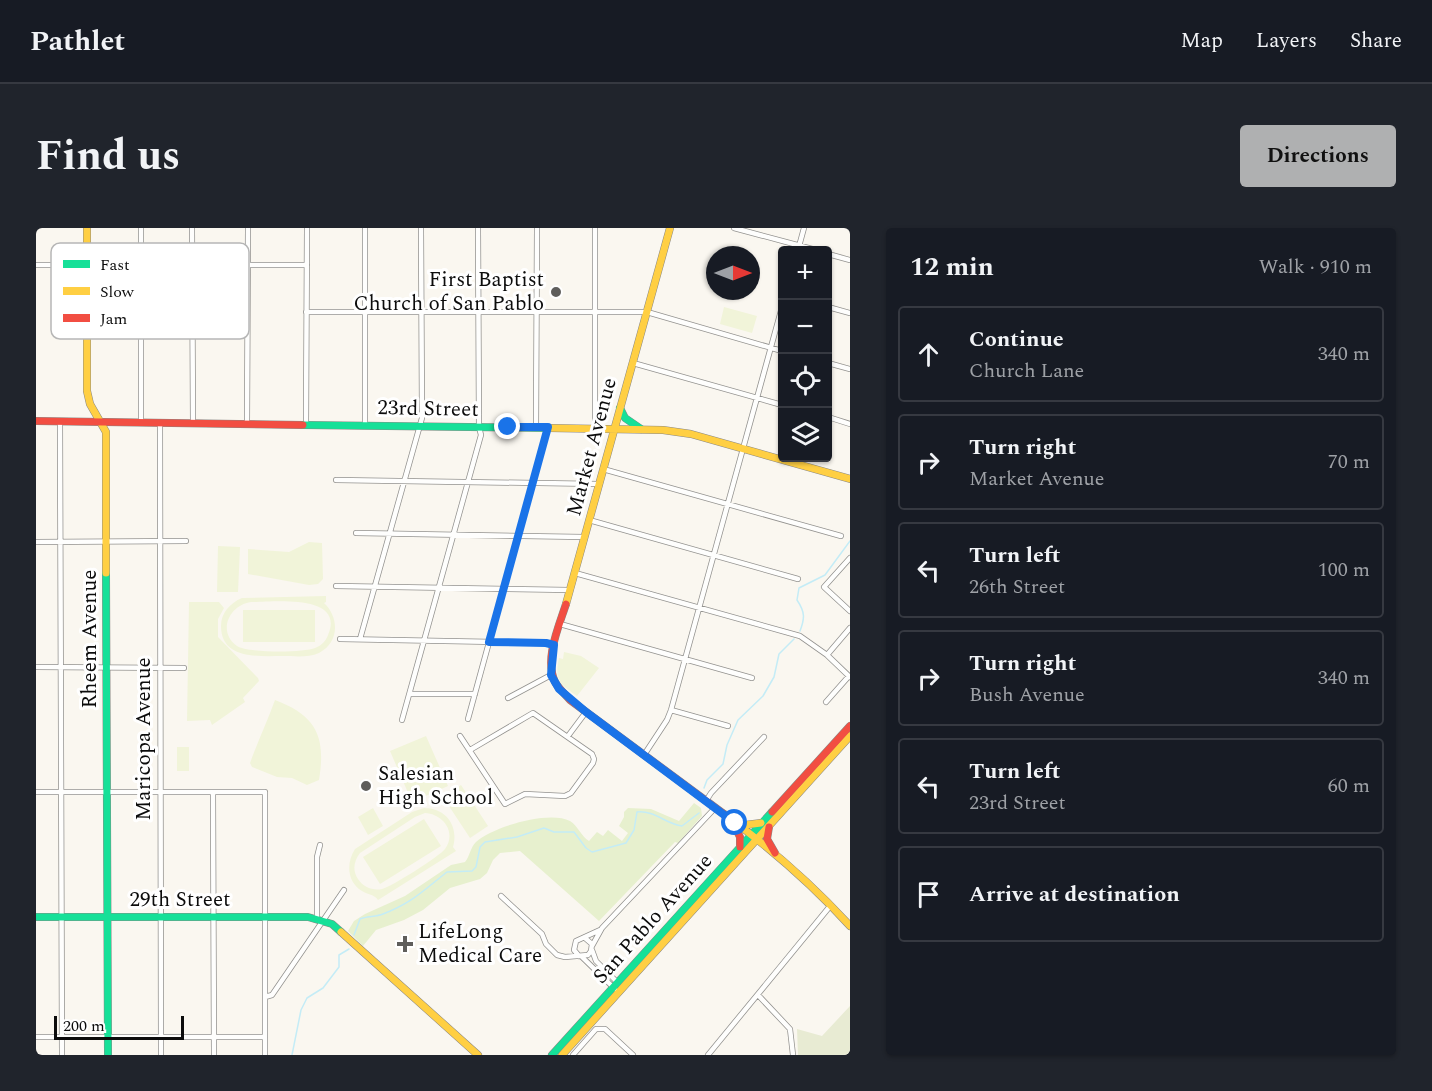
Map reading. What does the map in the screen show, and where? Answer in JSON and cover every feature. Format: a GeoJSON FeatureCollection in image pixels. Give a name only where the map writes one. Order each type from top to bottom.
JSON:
{"type":"FeatureCollection","features":[{"type":"Feature","properties":{"kind":"street"},"geometry":{"type":"LineString","coordinates":[[306,424],[307,228]]}},
{"type":"Feature","properties":{"kind":"street"},"geometry":{"type":"LineString","coordinates":[[365,228],[365,425]]}},
{"type":"Feature","properties":{"kind":"street"},"geometry":{"type":"LineString","coordinates":[[360,639],[422,418],[421,228]]}},
{"type":"Feature","properties":{"kind":"street"},"geometry":{"type":"LineString","coordinates":[[402,720],[481,435],[477,312],[478,228]]}},
{"type":"Feature","properties":{"kind":"street"},"geometry":{"type":"LineString","coordinates":[[536,427],[537,228]]}},
{"type":"Feature","properties":{"kind":"street"},"geometry":{"type":"LineString","coordinates":[[595,228],[595,428]]}},
{"type":"Feature","properties":{"kind":"street","name":"Market Avenue"},"geometry":{"type":"LineString","coordinates":[[551,675],[554,645],[670,228]]}},
{"type":"Feature","properties":{"kind":"street"},"geometry":{"type":"LineString","coordinates":[[734,228],[792,246]]}},
{"type":"Feature","properties":{"kind":"street"},"geometry":{"type":"LineString","coordinates":[[800,246],[804,228]]}},
{"type":"Feature","properties":{"kind":"street"},"geometry":{"type":"LineString","coordinates":[[832,255],[850,260]]}},
{"type":"Feature","properties":{"kind":"street"},"geometry":{"type":"LineString","coordinates":[[249,265],[307,265]]}},
{"type":"Feature","properties":{"kind":"street"},"geometry":{"type":"LineString","coordinates":[[832,308],[850,313]]}},
{"type":"Feature","properties":{"kind":"street"},"geometry":{"type":"LineString","coordinates":[[306,312],[647,312],[778,350]]}},
{"type":"Feature","properties":{"kind":"street"},"geometry":{"type":"LineString","coordinates":[[644,755],[668,720],[778,325]]}},
{"type":"Feature","properties":{"kind":"street","name":"Rheem Avenue"},"geometry":{"type":"LineString","coordinates":[[87,339],[88,401],[106,432],[108,1055]]}},
{"type":"Feature","properties":{"kind":"street"},"geometry":{"type":"LineString","coordinates":[[141,339],[141,422]]}},
{"type":"Feature","properties":{"kind":"street"},"geometry":{"type":"LineString","coordinates":[[192,339],[193,423]]}},
{"type":"Feature","properties":{"kind":"street"},"geometry":{"type":"LineString","coordinates":[[248,339],[248,424]]}},
{"type":"Feature","properties":{"kind":"street"},"geometry":{"type":"LineString","coordinates":[[633,363],[778,404]]}},
{"type":"Feature","properties":{"kind":"street"},"geometry":{"type":"LineString","coordinates":[[832,364],[850,369]]}},
{"type":"Feature","properties":{"kind":"street"},"geometry":{"type":"LineString","coordinates":[[78,422],[86,414],[88,401]]}},
{"type":"Feature","properties":{"kind":"street"},"geometry":{"type":"LineString","coordinates":[[620,408],[626,418],[640,429]]}},
{"type":"Feature","properties":{"kind":"street"},"geometry":{"type":"LineString","coordinates":[[832,418],[850,424]]}},
{"type":"Feature","properties":{"kind":"street","name":"23rd Street"},"geometry":{"type":"LineString","coordinates":[[36,421],[640,429],[684,433],[850,479]]}},
{"type":"Feature","properties":{"kind":"street"},"geometry":{"type":"LineString","coordinates":[[60,422],[62,1055]]}},
{"type":"Feature","properties":{"kind":"street","name":"Maricopa Avenue"},"geometry":{"type":"LineString","coordinates":[[159,423],[161,1055]]}},
{"type":"Feature","properties":{"kind":"street"},"geometry":{"type":"LineString","coordinates":[[468,718],[548,427]]}},
{"type":"Feature","properties":{"kind":"street"},"geometry":{"type":"LineString","coordinates":[[603,469],[841,536]]}},
{"type":"Feature","properties":{"kind":"street"},"geometry":{"type":"LineString","coordinates":[[336,480],[599,484]]}},
{"type":"Feature","properties":{"kind":"street"},"geometry":{"type":"LineString","coordinates":[[589,520],[798,579]]}},
{"type":"Feature","properties":{"kind":"street"},"geometry":{"type":"LineString","coordinates":[[356,533],[584,537]]}},
{"type":"Feature","properties":{"kind":"street"},"geometry":{"type":"LineString","coordinates":[[36,542],[186,542]]}},
{"type":"Feature","properties":{"kind":"street"},"geometry":{"type":"LineString","coordinates":[[850,558],[824,587],[850,611]]}},
{"type":"Feature","properties":{"kind":"street"},"geometry":{"type":"LineString","coordinates":[[574,573],[800,636],[827,655],[850,677],[826,702]]}},
{"type":"Feature","properties":{"kind":"street"},"geometry":{"type":"LineString","coordinates":[[336,586],[570,590]]}},
{"type":"Feature","properties":{"kind":"street"},"geometry":{"type":"LineString","coordinates":[[560,624],[752,678]]}},
{"type":"Feature","properties":{"kind":"street"},"geometry":{"type":"LineString","coordinates":[[827,655],[850,628]]}},
{"type":"Feature","properties":{"kind":"street"},"geometry":{"type":"LineString","coordinates":[[340,639],[554,645]]}},
{"type":"Feature","properties":{"kind":"street"},"geometry":{"type":"LineString","coordinates":[[36,667],[184,668]]}},
{"type":"Feature","properties":{"kind":"street"},"geometry":{"type":"LineString","coordinates":[[508,698],[551,675],[559,689],[586,712],[775,854],[831,905],[850,926]]}},
{"type":"Feature","properties":{"kind":"street"},"geometry":{"type":"LineString","coordinates":[[410,693],[474,694]]}},
{"type":"Feature","properties":{"kind":"street"},"geometry":{"type":"LineString","coordinates":[[671,710],[728,726]]}},
{"type":"Feature","properties":{"kind":"street"},"geometry":{"type":"LineString","coordinates":[[460,736],[505,804],[525,794],[565,796],[571,794],[594,759],[592,754],[533,712],[470,750]]}},
{"type":"Feature","properties":{"kind":"street"},"geometry":{"type":"LineString","coordinates":[[568,736],[586,712]]}},
{"type":"Feature","properties":{"kind":"street","name":"San Pablo Avenue"},"geometry":{"type":"LineString","coordinates":[[562,1055],[617,987],[709,881],[740,847],[770,825],[847,738],[850,726]]}},
{"type":"Feature","properties":{"kind":"street"},"geometry":{"type":"LineString","coordinates":[[706,801],[764,737]]}},
{"type":"Feature","properties":{"kind":"street","name":"San Pablo Avenue"},"geometry":{"type":"LineString","coordinates":[[552,1055],[698,905],[754,837],[762,822],[801,779],[847,738]]}},
{"type":"Feature","properties":{"kind":"street"},"geometry":{"type":"LineString","coordinates":[[788,804],[789,798],[801,783],[801,779]]}},
{"type":"Feature","properties":{"kind":"street"},"geometry":{"type":"LineString","coordinates":[[36,792],[265,792],[265,1055]]}},
{"type":"Feature","properties":{"kind":"street"},"geometry":{"type":"LineString","coordinates":[[213,792],[214,1055]]}},
{"type":"Feature","properties":{"kind":"street"},"geometry":{"type":"LineString","coordinates":[[501,896],[542,934],[546,944],[557,955],[581,957],[588,955],[602,928],[715,808]]}},
{"type":"Feature","properties":{"kind":"street"},"geometry":{"type":"LineString","coordinates":[[734,822],[745,825],[762,822]]}},
{"type":"Feature","properties":{"kind":"street"},"geometry":{"type":"LineString","coordinates":[[734,822],[740,837],[740,847]]}},
{"type":"Feature","properties":{"kind":"street"},"geometry":{"type":"LineString","coordinates":[[770,825],[767,838],[775,854]]}},
{"type":"Feature","properties":{"kind":"street"},"geometry":{"type":"LineString","coordinates":[[320,845],[317,857],[320,919]]}},
{"type":"Feature","properties":{"kind":"street"},"geometry":{"type":"LineString","coordinates":[[698,905],[698,900],[710,884],[709,881]]}},
{"type":"Feature","properties":{"kind":"street"},"geometry":{"type":"LineString","coordinates":[[265,997],[272,995],[320,919],[344,890]]}},
{"type":"Feature","properties":{"kind":"street"},"geometry":{"type":"LineString","coordinates":[[708,1055],[831,905]]}},
{"type":"Feature","properties":{"kind":"street","name":"29th Street"},"geometry":{"type":"LineString","coordinates":[[36,917],[320,919]]}},
{"type":"Feature","properties":{"kind":"street"},"geometry":{"type":"LineString","coordinates":[[320,919],[332,924],[478,1055]]}},
{"type":"Feature","properties":{"kind":"street"},"geometry":{"type":"LineString","coordinates":[[557,955],[570,952],[576,941],[602,928]]}},
{"type":"Feature","properties":{"kind":"street"},"geometry":{"type":"LineString","coordinates":[[585,938],[590,941],[596,961],[617,987]]}},
{"type":"Feature","properties":{"kind":"street"},"geometry":{"type":"LineString","coordinates":[[573,946],[575,953],[590,962],[617,987]]}},
{"type":"Feature","properties":{"kind":"street"},"geometry":{"type":"LineString","coordinates":[[758,995],[790,1029],[793,1055]]}},
{"type":"Feature","properties":{"kind":"street"},"geometry":{"type":"LineString","coordinates":[[573,1055],[596,1029],[601,1028],[605,1029],[633,1055]]}},
{"type":"Feature","properties":{"kind":"street"},"geometry":{"type":"LineString","coordinates":[[36,1036],[265,1037]]}},
{"type":"Feature","properties":{"kind":"green space"},"geometry":{"type":"Polygon","coordinates":[[[724,307],[757,316],[752,333],[720,324],[724,307]]]}},
{"type":"Feature","properties":{"kind":"green space"},"geometry":{"type":"Polygon","coordinates":[[[309,542],[322,543],[323,579],[318,584],[309,585],[248,574],[248,549],[289,552],[309,542]]]}},
{"type":"Feature","properties":{"kind":"green space"},"geometry":{"type":"Polygon","coordinates":[[[218,546],[240,547],[238,592],[217,592],[218,546]]]}},
{"type":"Feature","properties":{"kind":"green space"},"geometry":{"type":"Polygon","coordinates":[[[326,596],[324,603],[335,622],[331,643],[319,653],[310,656],[253,655],[234,650],[227,645],[223,637],[221,621],[227,609],[242,598],[326,596]],[[289,601],[251,602],[237,608],[228,620],[228,634],[237,646],[276,652],[309,650],[321,645],[328,635],[331,622],[327,612],[317,606],[289,601]]]}},
{"type":"Feature","properties":{"kind":"green space"},"geometry":{"type":"Polygon","coordinates":[[[189,602],[219,602],[224,608],[218,619],[218,637],[259,681],[243,698],[245,702],[212,725],[210,720],[187,721],[189,602]]]}},
{"type":"Feature","properties":{"kind":"green space"},"geometry":{"type":"Polygon","coordinates":[[[243,610],[315,610],[315,642],[243,642],[243,610]]]}},
{"type":"Feature","properties":{"kind":"green space"},"geometry":{"type":"Polygon","coordinates":[[[564,652],[581,656],[599,668],[577,696],[563,685],[558,677],[559,658],[563,659],[564,652]]]}},
{"type":"Feature","properties":{"kind":"green space"},"geometry":{"type":"Polygon","coordinates":[[[275,700],[301,713],[315,730],[321,752],[319,780],[307,785],[292,778],[277,777],[252,767],[250,763],[275,700]]]}},
{"type":"Feature","properties":{"kind":"green space"},"geometry":{"type":"Polygon","coordinates":[[[426,736],[448,786],[412,802],[390,751],[426,736]]]}},
{"type":"Feature","properties":{"kind":"green space"},"geometry":{"type":"Polygon","coordinates":[[[177,747],[189,747],[189,771],[177,771],[177,747]]]}},
{"type":"Feature","properties":{"kind":"green space"},"geometry":{"type":"Polygon","coordinates":[[[461,785],[488,826],[470,838],[443,797],[461,785]]]}},
{"type":"Feature","properties":{"kind":"green space"},"geometry":{"type":"Polygon","coordinates":[[[694,803],[701,808],[702,816],[599,921],[520,851],[500,853],[493,860],[487,873],[480,879],[450,888],[423,910],[376,930],[363,946],[348,931],[354,921],[365,914],[405,896],[451,865],[465,862],[476,842],[507,826],[535,819],[561,818],[573,823],[589,841],[597,832],[603,836],[608,830],[622,841],[628,833],[619,826],[628,808],[651,809],[679,821],[694,803]]]}},
{"type":"Feature","properties":{"kind":"green space"},"geometry":{"type":"Polygon","coordinates":[[[373,808],[383,826],[368,835],[358,817],[373,808]]]}},
{"type":"Feature","properties":{"kind":"green space"},"geometry":{"type":"Polygon","coordinates":[[[424,808],[439,811],[444,815],[452,825],[453,847],[456,851],[378,900],[353,883],[349,866],[352,854],[355,849],[412,812],[424,808]],[[425,813],[415,817],[360,853],[354,869],[360,882],[372,889],[382,889],[441,853],[448,843],[449,830],[442,820],[425,813]]]}},
{"type":"Feature","properties":{"kind":"green space"},"geometry":{"type":"Polygon","coordinates":[[[424,819],[441,846],[380,884],[363,857],[424,819]]]}},
{"type":"Feature","properties":{"kind":"green space"},"geometry":{"type":"Polygon","coordinates":[[[850,1006],[850,1055],[798,1055],[797,1029],[822,1036],[850,1006]]]}},
{"type":"Feature","properties":{"kind":"waterway"},"geometry":{"type":"LineString","coordinates":[[800,631],[803,615],[797,600],[799,588],[825,575],[850,541]]}},
{"type":"Feature","properties":{"kind":"waterway"},"geometry":{"type":"LineString","coordinates":[[704,788],[707,780],[723,764],[727,745],[738,720],[763,696],[774,677],[779,654],[794,639]]}},
{"type":"Feature","properties":{"kind":"waterway"},"geometry":{"type":"LineString","coordinates":[[354,935],[360,919],[393,910],[417,896],[447,872],[472,871],[476,867],[480,847],[485,842],[517,837],[544,828],[554,832],[574,832],[592,852],[626,843],[634,830],[637,812],[649,813],[682,826],[699,813]]}},
{"type":"Feature","properties":{"kind":"waterway"},"geometry":{"type":"LineString","coordinates":[[292,1055],[301,1010],[307,998],[323,988],[339,967],[339,955],[349,949]]}},
{"type":"Feature","properties":{"kind":"traffic: fast"},"geometry":{"type":"LineString","coordinates":[[620,408],[625,418],[641,429]]}},
{"type":"Feature","properties":{"kind":"traffic: fast"},"geometry":{"type":"LineString","coordinates":[[303,425],[548,428]]}},
{"type":"Feature","properties":{"kind":"traffic: fast"},"geometry":{"type":"LineString","coordinates":[[106,573],[108,1055]]}},
{"type":"Feature","properties":{"kind":"traffic: fast"},"geometry":{"type":"LineString","coordinates":[[552,1055],[772,812]]}},
{"type":"Feature","properties":{"kind":"traffic: fast"},"geometry":{"type":"LineString","coordinates":[[36,917],[308,917],[332,924],[341,932]]}},
{"type":"Feature","properties":{"kind":"traffic: slow"},"geometry":{"type":"LineString","coordinates":[[87,228],[87,243]]}},
{"type":"Feature","properties":{"kind":"traffic: slow"},"geometry":{"type":"LineString","coordinates":[[566,604],[670,228]]}},
{"type":"Feature","properties":{"kind":"traffic: slow"},"geometry":{"type":"LineString","coordinates":[[87,339],[87,391],[90,404],[106,432],[106,573]]}},
{"type":"Feature","properties":{"kind":"traffic: slow"},"geometry":{"type":"LineString","coordinates":[[548,428],[663,430],[691,434],[850,479]]}},
{"type":"Feature","properties":{"kind":"traffic: slow"},"geometry":{"type":"LineString","coordinates":[[562,1055],[850,736]]}},
{"type":"Feature","properties":{"kind":"traffic: slow"},"geometry":{"type":"LineString","coordinates":[[724,814],[790,867],[850,926]]}},
{"type":"Feature","properties":{"kind":"traffic: slow"},"geometry":{"type":"LineString","coordinates":[[736,823],[745,825],[761,823]]}},
{"type":"Feature","properties":{"kind":"traffic: slow"},"geometry":{"type":"LineString","coordinates":[[341,932],[478,1055]]}},
{"type":"Feature","properties":{"kind":"traffic: jam"},"geometry":{"type":"LineString","coordinates":[[36,421],[303,425]]}},
{"type":"Feature","properties":{"kind":"traffic: jam"},"geometry":{"type":"LineString","coordinates":[[566,604],[557,632],[551,663],[552,673],[558,687],[570,700],[724,814]]}},
{"type":"Feature","properties":{"kind":"traffic: jam"},"geometry":{"type":"LineString","coordinates":[[772,812],[850,726]]}},
{"type":"Feature","properties":{"kind":"traffic: jam"},"geometry":{"type":"LineString","coordinates":[[732,821],[740,837],[740,847]]}},
{"type":"Feature","properties":{"kind":"traffic: jam"},"geometry":{"type":"LineString","coordinates":[[769,827],[767,839],[775,853]]}},
{"type":"Feature","properties":{"kind":"place","name":"First Baptist Church of San Pablo"},"geometry":{"type":"Point","coordinates":[556,292]}},
{"type":"Feature","properties":{"kind":"place","name":"Salesian High School"},"geometry":{"type":"Point","coordinates":[366,786]}},
{"type":"Feature","properties":{"kind":"place","name":"LifeLong Medical Care"},"geometry":{"type":"Point","coordinates":[405,944]}},
{"type":"Feature","properties":{"kind":"route"},"geometry":{"type":"LineString","coordinates":[[508,427],[548,427],[489,642],[554,645],[551,675],[559,689],[570,700],[735,823]]}}]}
